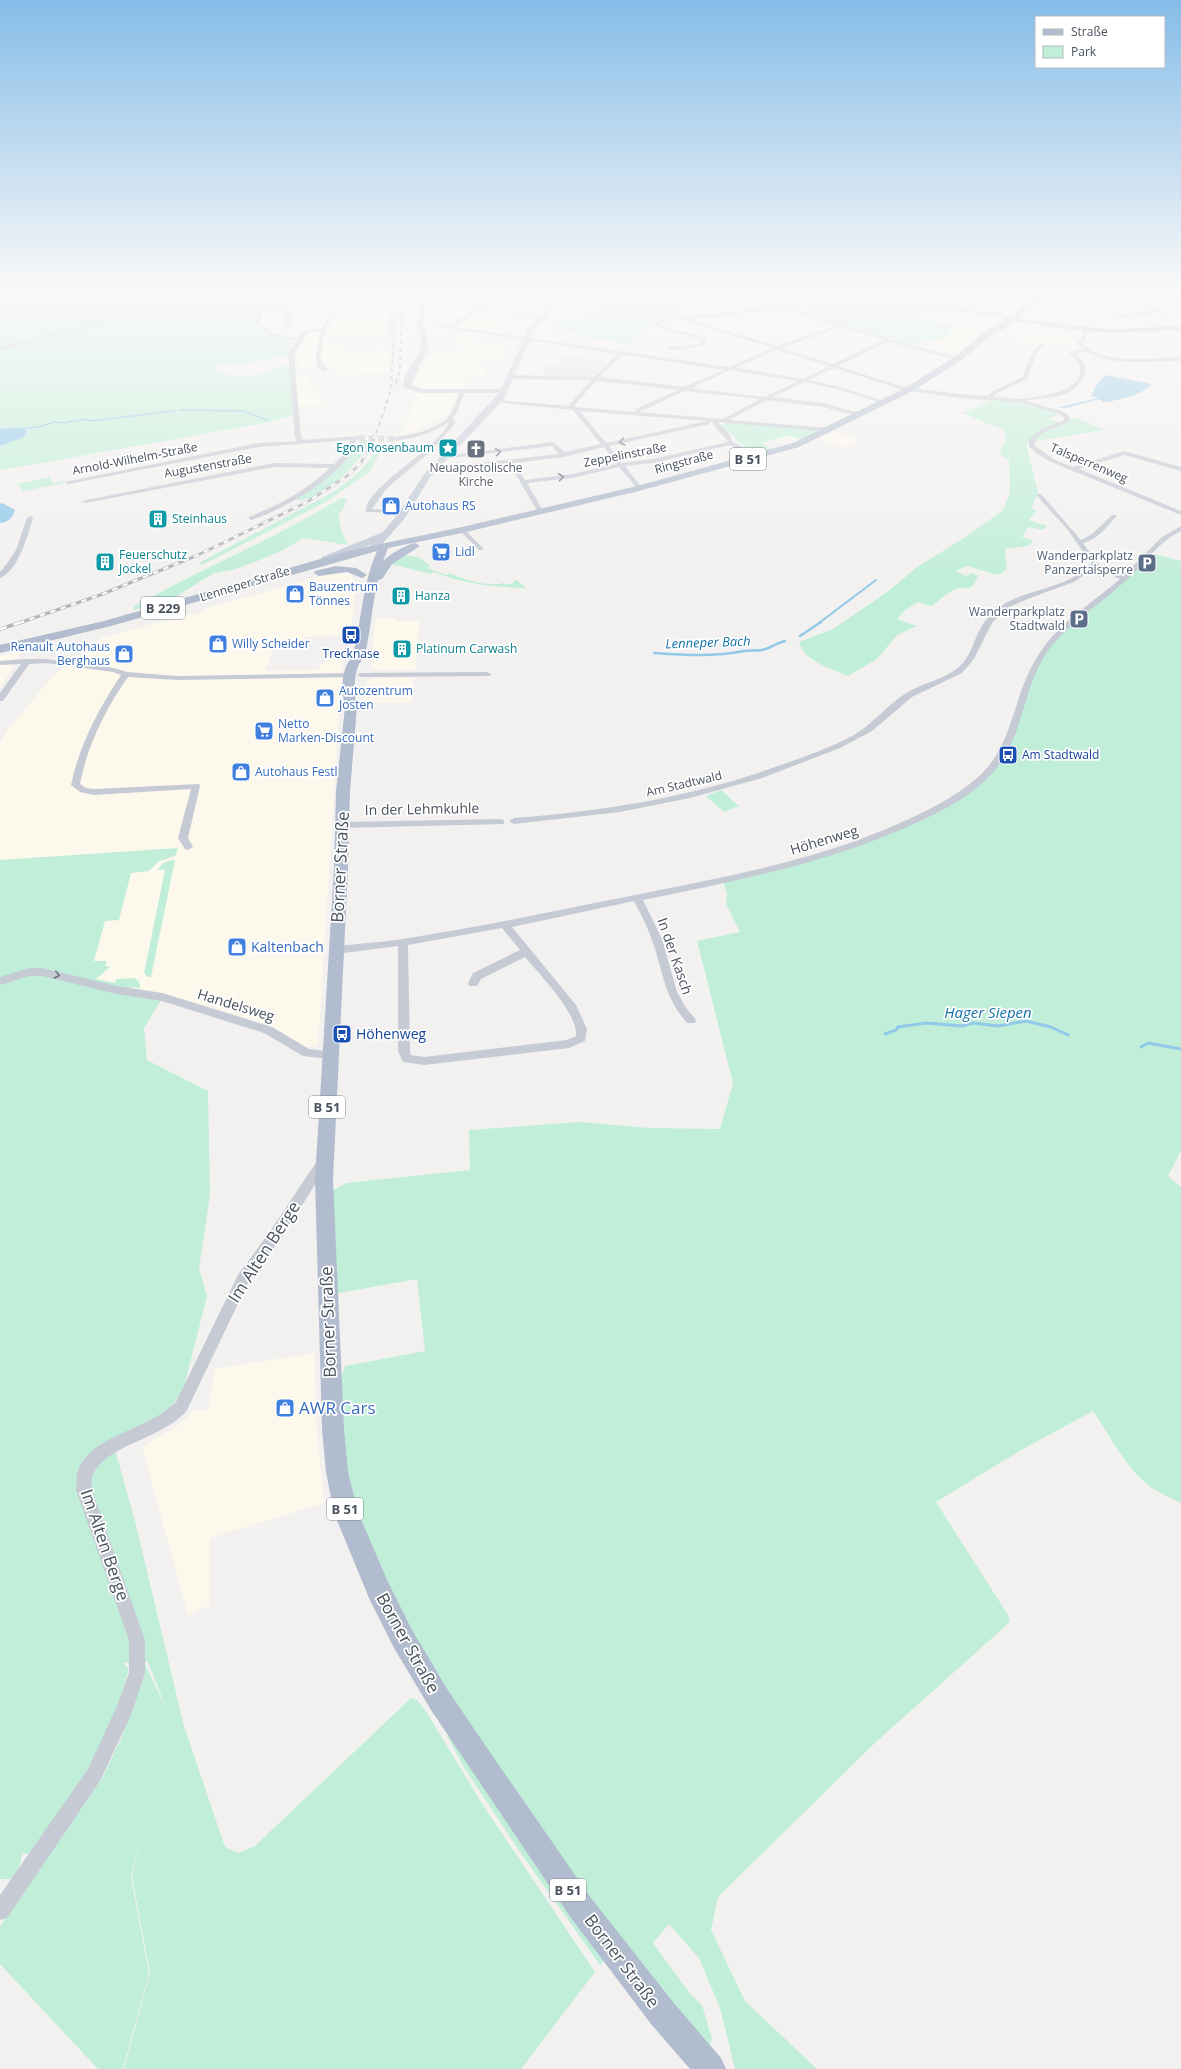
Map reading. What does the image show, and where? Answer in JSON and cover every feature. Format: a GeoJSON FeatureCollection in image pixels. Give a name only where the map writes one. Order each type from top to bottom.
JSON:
{"type":"FeatureCollection","features":[{"type":"Feature","properties":{"kind":"main road","name":"Ringstraße"},"geometry":{"type":"LineString","coordinates":[[377,551],[639,488],[796,445],[910,390]]}},
{"type":"Feature","properties":{"kind":"main road"},"geometry":{"type":"LineString","coordinates":[[295,577],[306,577],[342,568],[354,570],[367,578],[378,578],[381,570],[391,559],[414,543]]}},
{"type":"Feature","properties":{"kind":"main road","name":"Lenneper Straße"},"geometry":{"type":"LineString","coordinates":[[0,655],[77,637],[107,624],[219,593],[273,575],[320,562],[377,551]]}},
{"type":"Feature","properties":{"kind":"main road","name":"Lenneper Straße"},"geometry":{"type":"LineString","coordinates":[[0,649],[92,631],[295,577],[377,551]]}},
{"type":"Feature","properties":{"kind":"main road","name":"Borner Straße"},"geometry":{"type":"LineString","coordinates":[[377,551],[367,578],[367,602],[359,655],[353,666],[356,675],[357,694],[351,704],[342,825],[341,869],[324,1160],[324,1242],[335,1456],[344,1508],[359,1548],[407,1645],[486,1771],[581,1908],[657,2007],[710,2069]]}},
{"type":"Feature","properties":{"kind":"street"},"geometry":{"type":"LineString","coordinates":[[294,389],[298,436],[301,442]]}},
{"type":"Feature","properties":{"kind":"street"},"geometry":{"type":"LineString","coordinates":[[411,389],[422,391],[504,391]]}},
{"type":"Feature","properties":{"kind":"street"},"geometry":{"type":"LineString","coordinates":[[573,408],[572,405],[587,389]]}},
{"type":"Feature","properties":{"kind":"street"},"geometry":{"type":"LineString","coordinates":[[681,389],[830,406],[858,414]]}},
{"type":"Feature","properties":{"kind":"street"},"geometry":{"type":"LineString","coordinates":[[635,414],[637,410],[685,389]]}},
{"type":"Feature","properties":{"kind":"street"},"geometry":{"type":"LineString","coordinates":[[724,421],[786,389]]}},
{"type":"Feature","properties":{"kind":"street"},"geometry":{"type":"LineString","coordinates":[[839,389],[884,402]]}},
{"type":"Feature","properties":{"kind":"street","name":"Talsperrenweg"},"geometry":{"type":"LineString","coordinates":[[905,389],[1021,401],[1067,417],[1067,420],[1035,436],[1031,443],[1033,448],[1043,456],[1073,469],[1181,512]]}},
{"type":"Feature","properties":{"kind":"street"},"geometry":{"type":"LineString","coordinates":[[989,398],[995,392],[1002,389]]}},
{"type":"Feature","properties":{"kind":"street"},"geometry":{"type":"LineString","coordinates":[[1021,401],[1067,392],[1073,389]]}},
{"type":"Feature","properties":{"kind":"street"},"geometry":{"type":"LineString","coordinates":[[377,551],[432,470],[497,402],[504,391]]}},
{"type":"Feature","properties":{"kind":"street"},"geometry":{"type":"LineString","coordinates":[[394,439],[419,435],[447,420],[453,414],[462,392]]}},
{"type":"Feature","properties":{"kind":"street"},"geometry":{"type":"LineString","coordinates":[[497,402],[829,430]]}},
{"type":"Feature","properties":{"kind":"street"},"geometry":{"type":"LineString","coordinates":[[573,408],[577,410],[639,488]]}},
{"type":"Feature","properties":{"kind":"street"},"geometry":{"type":"LineString","coordinates":[[404,512],[368,511],[371,503],[381,490],[426,453],[452,424],[452,421],[447,420]]}},
{"type":"Feature","properties":{"kind":"street"},"geometry":{"type":"LineString","coordinates":[[432,470],[564,455],[703,424],[714,420]]}},
{"type":"Feature","properties":{"kind":"street"},"geometry":{"type":"LineString","coordinates":[[714,420],[716,425],[726,433],[731,443],[756,456]]}},
{"type":"Feature","properties":{"kind":"street","name":"Arnold-Wilhelm-Straße"},"geometry":{"type":"LineString","coordinates":[[68,482],[250,447],[356,439],[347,455],[336,466]]}},
{"type":"Feature","properties":{"kind":"street","name":"Zeppelinstraße"},"geometry":{"type":"LineString","coordinates":[[523,482],[572,476],[621,465],[660,460],[731,443]]}},
{"type":"Feature","properties":{"kind":"street"},"geometry":{"type":"LineString","coordinates":[[444,458],[553,444],[564,455]]}},
{"type":"Feature","properties":{"kind":"street"},"geometry":{"type":"LineString","coordinates":[[1073,469],[1116,454],[1125,453],[1181,469]]}},
{"type":"Feature","properties":{"kind":"street"},"geometry":{"type":"LineString","coordinates":[[510,462],[540,511]]}},
{"type":"Feature","properties":{"kind":"street","name":"Augustenstraße"},"geometry":{"type":"LineString","coordinates":[[85,500],[274,466],[336,466]]}},
{"type":"Feature","properties":{"kind":"street"},"geometry":{"type":"LineString","coordinates":[[251,518],[297,497],[336,466]]}},
{"type":"Feature","properties":{"kind":"street"},"geometry":{"type":"LineString","coordinates":[[1039,495],[1069,528],[1096,565],[1124,579]]}},
{"type":"Feature","properties":{"kind":"street"},"geometry":{"type":"LineString","coordinates":[[1079,542],[1090,538],[1114,516]]}},
{"type":"Feature","properties":{"kind":"street"},"geometry":{"type":"LineString","coordinates":[[0,576],[15,560],[30,518]]}},
{"type":"Feature","properties":{"kind":"street","name":"Höhenweg"},"geometry":{"type":"LineString","coordinates":[[336,950],[403,942],[637,898],[783,866],[838,852],[894,830],[953,800],[978,782],[991,770],[1003,754],[1038,662],[1058,632],[1079,613],[1124,579],[1161,541],[1181,528]]}},
{"type":"Feature","properties":{"kind":"street"},"geometry":{"type":"LineString","coordinates":[[390,530],[396,538],[414,543]]}},
{"type":"Feature","properties":{"kind":"street"},"geometry":{"type":"LineString","coordinates":[[320,562],[361,546],[390,530]]}},
{"type":"Feature","properties":{"kind":"street"},"geometry":{"type":"LineString","coordinates":[[457,531],[481,549]]}},
{"type":"Feature","properties":{"kind":"street","name":"Am Stadtwald"},"geometry":{"type":"LineString","coordinates":[[514,821],[600,813],[694,796],[762,776],[837,746],[869,728],[889,710],[908,696],[956,673],[965,666],[976,652],[981,633],[1000,609],[1013,602],[1071,581],[1092,566],[1096,565]]}},
{"type":"Feature","properties":{"kind":"street"},"geometry":{"type":"LineString","coordinates":[[0,699],[27,661]]}},
{"type":"Feature","properties":{"kind":"street"},"geometry":{"type":"LineString","coordinates":[[0,663],[46,661],[126,674],[177,678],[487,674]]}},
{"type":"Feature","properties":{"kind":"street"},"geometry":{"type":"LineString","coordinates":[[126,674],[96,722],[76,780],[76,785],[83,790],[94,792],[196,786],[183,838],[188,847]]}},
{"type":"Feature","properties":{"kind":"street","name":"In der Lehmkuhle"},"geometry":{"type":"LineString","coordinates":[[342,825],[501,822]]}},
{"type":"Feature","properties":{"kind":"street","name":"In der Kasch"},"geometry":{"type":"LineString","coordinates":[[637,898],[657,939],[671,992],[679,1008],[691,1020]]}},
{"type":"Feature","properties":{"kind":"street"},"geometry":{"type":"LineString","coordinates":[[403,942],[405,1057],[413,1061],[569,1044],[581,1038],[581,1025],[572,1008],[525,952],[504,924]]}},
{"type":"Feature","properties":{"kind":"street"},"geometry":{"type":"LineString","coordinates":[[472,982],[480,974],[525,952]]}},
{"type":"Feature","properties":{"kind":"street","name":"Handelsweg"},"geometry":{"type":"LineString","coordinates":[[0,981],[29,972],[42,972],[128,992],[162,997],[268,1030],[307,1053],[330,1055]]}},
{"type":"Feature","properties":{"kind":"street","name":"Im Alten Berge"},"geometry":{"type":"LineString","coordinates":[[0,1911],[94,1775],[125,1709],[136,1673],[137,1640],[83,1486],[83,1476],[88,1465],[96,1456],[109,1448],[167,1420],[181,1407],[243,1279],[276,1234],[324,1160]]}},
{"type":"Feature","properties":{"kind":"shaded area"},"geometry":{"type":"Polygon","coordinates":[[[296,389],[314,389],[325,404],[297,407],[296,389]]]}},
{"type":"Feature","properties":{"kind":"shaded area"},"geometry":{"type":"Polygon","coordinates":[[[418,389],[463,389],[463,390],[459,390],[446,416],[401,436],[418,389]]]}},
{"type":"Feature","properties":{"kind":"shaded area"},"geometry":{"type":"Polygon","coordinates":[[[832,432],[859,440],[847,447],[820,439],[832,432]]]}},
{"type":"Feature","properties":{"kind":"shaded area"},"geometry":{"type":"Polygon","coordinates":[[[336,572],[350,574],[354,579],[354,608],[350,635],[305,637],[302,649],[273,650],[265,671],[319,670],[320,664],[331,661],[332,653],[347,652],[343,660],[342,668],[318,1045],[305,1047],[299,1045],[271,1026],[157,992],[95,979],[18,924],[172,849],[0,860],[0,744],[6,732],[51,678],[101,638],[189,614],[196,615],[207,608],[336,572]]]}},
{"type":"Feature","properties":{"kind":"shaded area"},"geometry":{"type":"Polygon","coordinates":[[[393,618],[398,621],[419,621],[415,670],[373,670],[372,652],[376,619],[393,618]]]}},
{"type":"Feature","properties":{"kind":"shaded area"},"geometry":{"type":"Polygon","coordinates":[[[21,651],[11,670],[0,688],[0,656],[21,651]]]}},
{"type":"Feature","properties":{"kind":"shaded area"},"geometry":{"type":"Polygon","coordinates":[[[374,678],[413,678],[412,702],[364,703],[367,682],[374,678]]]}},
{"type":"Feature","properties":{"kind":"shaded area"},"geometry":{"type":"Polygon","coordinates":[[[314,1353],[317,1433],[324,1503],[210,1538],[210,1605],[188,1615],[142,1447],[179,1425],[193,1411],[208,1409],[215,1369],[314,1353]]]}},
{"type":"Feature","properties":{"kind":"green space"},"geometry":{"type":"Polygon","coordinates":[[[0,389],[293,389],[293,416],[266,423],[0,470],[0,389]]]}},
{"type":"Feature","properties":{"kind":"green space"},"geometry":{"type":"Polygon","coordinates":[[[993,400],[1017,402],[1056,413],[1057,415],[1048,419],[1058,422],[1076,418],[1104,430],[1026,443],[1038,492],[1032,508],[1037,511],[1029,520],[1047,526],[1043,530],[1028,527],[1022,537],[1034,541],[1028,546],[1005,549],[1007,569],[998,575],[967,566],[956,571],[966,576],[971,573],[978,575],[970,588],[960,588],[946,594],[932,606],[918,602],[904,611],[897,619],[917,626],[897,635],[877,659],[848,676],[819,664],[806,654],[799,642],[833,629],[890,590],[916,568],[973,532],[1003,510],[1010,492],[1009,460],[999,454],[1006,441],[1004,430],[962,413],[993,400]]]}},
{"type":"Feature","properties":{"kind":"green space"},"geometry":{"type":"Polygon","coordinates":[[[727,422],[813,429],[817,433],[803,440],[788,435],[762,443],[772,449],[755,454],[737,441],[729,431],[721,425],[727,422]]]}},
{"type":"Feature","properties":{"kind":"green space"},"geometry":{"type":"Polygon","coordinates":[[[360,440],[371,440],[359,459],[350,469],[328,488],[317,495],[306,499],[296,500],[348,458],[360,440]]]}},
{"type":"Feature","properties":{"kind":"green space"},"geometry":{"type":"Polygon","coordinates":[[[375,453],[380,453],[369,472],[326,502],[202,565],[199,563],[335,491],[358,473],[375,453]]]}},
{"type":"Feature","properties":{"kind":"green space"},"geometry":{"type":"Polygon","coordinates":[[[49,477],[53,483],[64,481],[65,483],[23,491],[18,484],[49,477]]]}},
{"type":"Feature","properties":{"kind":"green space"},"geometry":{"type":"Polygon","coordinates":[[[341,498],[347,499],[342,511],[339,513],[341,530],[348,545],[304,538],[281,551],[260,560],[232,570],[214,573],[167,602],[133,610],[135,606],[160,592],[290,527],[341,498]]]}},
{"type":"Feature","properties":{"kind":"green space"},"geometry":{"type":"Polygon","coordinates":[[[1150,553],[1181,561],[1181,1151],[1168,1176],[1181,1187],[1181,1503],[1154,1489],[1132,1470],[1093,1411],[1023,1449],[936,1502],[1008,1615],[1010,1622],[876,1742],[718,1897],[711,1930],[745,2001],[817,2069],[735,2069],[720,2008],[699,1958],[669,1924],[653,1943],[691,1995],[702,2005],[712,2039],[709,2048],[584,1893],[457,1709],[398,1610],[356,1511],[343,1450],[341,1379],[345,1366],[425,1351],[417,1279],[334,1294],[332,1191],[346,1183],[470,1170],[469,1130],[579,1122],[649,1128],[720,1129],[733,1083],[697,941],[740,932],[726,904],[727,894],[723,880],[803,862],[928,814],[991,770],[1047,646],[1119,584],[1150,553]]]}},
{"type":"Feature","properties":{"kind":"green space"},"geometry":{"type":"Polygon","coordinates":[[[403,555],[419,557],[430,566],[427,568],[446,575],[449,573],[469,580],[490,584],[504,583],[506,585],[514,583],[513,581],[517,580],[526,588],[479,584],[434,572],[431,574],[391,564],[403,555]]]}},
{"type":"Feature","properties":{"kind":"green space"},"geometry":{"type":"Polygon","coordinates":[[[721,790],[739,806],[724,812],[706,796],[721,790]]]}},
{"type":"Feature","properties":{"kind":"green space"},"geometry":{"type":"Polygon","coordinates":[[[178,848],[175,856],[159,861],[149,871],[131,873],[119,920],[105,921],[94,961],[107,961],[105,966],[110,967],[96,979],[115,983],[116,979],[134,978],[139,981],[140,988],[132,987],[129,990],[161,1000],[144,1028],[147,1060],[208,1091],[210,1195],[199,1268],[207,1296],[183,1391],[165,1415],[112,1439],[135,1521],[184,1726],[225,1847],[239,1853],[255,1846],[411,1698],[417,1700],[427,1713],[483,1805],[595,1972],[521,2069],[124,2069],[150,1973],[132,1877],[140,1840],[131,1877],[149,1974],[123,2069],[98,2069],[0,1964],[0,1926],[101,1780],[122,1737],[145,1664],[166,1708],[148,1662],[123,1663],[129,1669],[120,1700],[87,1775],[31,1855],[23,1853],[16,1879],[0,1879],[0,860],[178,848]]]}},
{"type":"Feature","properties":{"kind":"green space"},"geometry":{"type":"Polygon","coordinates":[[[175,860],[151,977],[148,977],[144,973],[165,870],[158,870],[165,862],[175,860]]]}},
{"type":"Feature","properties":{"kind":"green space"},"geometry":{"type":"Polygon","coordinates":[[[447,1736],[450,1736],[604,1960],[600,1965],[520,1852],[465,1769],[447,1736]]]}},
{"type":"Feature","properties":{"kind":"water"},"geometry":{"type":"Polygon","coordinates":[[[1094,389],[1147,389],[1122,399],[1103,402],[1099,399],[1066,408],[1057,408],[1098,398],[1091,396],[1094,389]]]}},
{"type":"Feature","properties":{"kind":"water"},"geometry":{"type":"Polygon","coordinates":[[[11,428],[26,430],[27,433],[22,438],[0,446],[0,429],[11,428]]]}},
{"type":"Feature","properties":{"kind":"water"},"geometry":{"type":"Polygon","coordinates":[[[0,503],[15,510],[10,519],[0,523],[0,503]]]}},
{"type":"Feature","properties":{"kind":"waterway"},"geometry":{"type":"LineString","coordinates":[[180,410],[244,411],[267,420]]}},
{"type":"Feature","properties":{"kind":"waterway"},"geometry":{"type":"LineString","coordinates":[[17,429],[38,427],[54,422],[64,423],[85,419],[90,421],[174,411]]}},
{"type":"Feature","properties":{"kind":"waterway","name":"Lenneper Bach"},"geometry":{"type":"LineString","coordinates":[[819,623],[876,580]]}},
{"type":"Feature","properties":{"kind":"waterway","name":"Lenneper Bach"},"geometry":{"type":"LineString","coordinates":[[800,636],[821,622]]}},
{"type":"Feature","properties":{"kind":"waterway","name":"Lenneper Bach"},"geometry":{"type":"LineString","coordinates":[[654,653],[688,655],[733,653],[762,650],[785,641]]}},
{"type":"Feature","properties":{"kind":"waterway","name":"Hager Siepen"},"geometry":{"type":"LineString","coordinates":[[885,1034],[896,1030],[898,1027],[926,1023],[962,1026],[973,1023],[998,1026],[1026,1021],[1051,1027],[1068,1035]]}},
{"type":"Feature","properties":{"kind":"waterway","name":"Hager Siepen"},"geometry":{"type":"LineString","coordinates":[[1141,1047],[1148,1043],[1181,1049]]}},
{"type":"Feature","properties":{"kind":"tunnel"},"geometry":{"type":"LineString","coordinates":[[359,438],[394,439]]}},
{"type":"Feature","properties":{"kind":"railway"},"geometry":{"type":"LineString","coordinates":[[375,437],[391,389]]}},
{"type":"Feature","properties":{"kind":"railway"},"geometry":{"type":"LineString","coordinates":[[21,622],[100,595],[198,555],[307,502],[347,476],[361,463],[375,436]]}},
{"type":"Feature","properties":{"kind":"railway"},"geometry":{"type":"LineString","coordinates":[[0,629],[21,622]]}},
{"type":"Feature","properties":{"kind":"place","name":"Egon Rosenbaum"},"geometry":{"type":"Point","coordinates":[448,448]}},
{"type":"Feature","properties":{"kind":"place","name":"Neuapostolische Kirche"},"geometry":{"type":"Point","coordinates":[476,449]}},
{"type":"Feature","properties":{"kind":"place","name":"Autohaus RS"},"geometry":{"type":"Point","coordinates":[391,506]}},
{"type":"Feature","properties":{"kind":"place","name":"Steinhaus"},"geometry":{"type":"Point","coordinates":[158,519]}},
{"type":"Feature","properties":{"kind":"place","name":"Lidl"},"geometry":{"type":"Point","coordinates":[441,552]}},
{"type":"Feature","properties":{"kind":"place","name":"Feuerschutz Jockel"},"geometry":{"type":"Point","coordinates":[105,562]}},
{"type":"Feature","properties":{"kind":"place","name":"Wanderparkplatz Panzertalsperre"},"geometry":{"type":"Point","coordinates":[1147,563]}},
{"type":"Feature","properties":{"kind":"place","name":"Bauzentrum Tönnes"},"geometry":{"type":"Point","coordinates":[295,594]}},
{"type":"Feature","properties":{"kind":"place","name":"Hanza"},"geometry":{"type":"Point","coordinates":[401,596]}},
{"type":"Feature","properties":{"kind":"place","name":"Wanderparkplatz Stadtwald"},"geometry":{"type":"Point","coordinates":[1079,619]}},
{"type":"Feature","properties":{"kind":"place","name":"Trecknase"},"geometry":{"type":"Point","coordinates":[351,635]}},
{"type":"Feature","properties":{"kind":"place","name":"Willy Scheider"},"geometry":{"type":"Point","coordinates":[218,644]}},
{"type":"Feature","properties":{"kind":"place","name":"Platinum Carwash"},"geometry":{"type":"Point","coordinates":[402,649]}},
{"type":"Feature","properties":{"kind":"place","name":"Renault Autohaus Berghaus"},"geometry":{"type":"Point","coordinates":[124,654]}},
{"type":"Feature","properties":{"kind":"place","name":"Autozentrum Josten"},"geometry":{"type":"Point","coordinates":[325,698]}},
{"type":"Feature","properties":{"kind":"place","name":"Netto Marken-Discount"},"geometry":{"type":"Point","coordinates":[264,731]}},
{"type":"Feature","properties":{"kind":"place","name":"Am Stadtwald"},"geometry":{"type":"Point","coordinates":[1008,755]}},
{"type":"Feature","properties":{"kind":"place","name":"Autohaus Festl"},"geometry":{"type":"Point","coordinates":[241,772]}},
{"type":"Feature","properties":{"kind":"place","name":"Kaltenbach"},"geometry":{"type":"Point","coordinates":[237,947]}},
{"type":"Feature","properties":{"kind":"place","name":"Höhenweg"},"geometry":{"type":"Point","coordinates":[342,1034]}},
{"type":"Feature","properties":{"kind":"place","name":"AWR Cars"},"geometry":{"type":"Point","coordinates":[285,1408]}}]}
